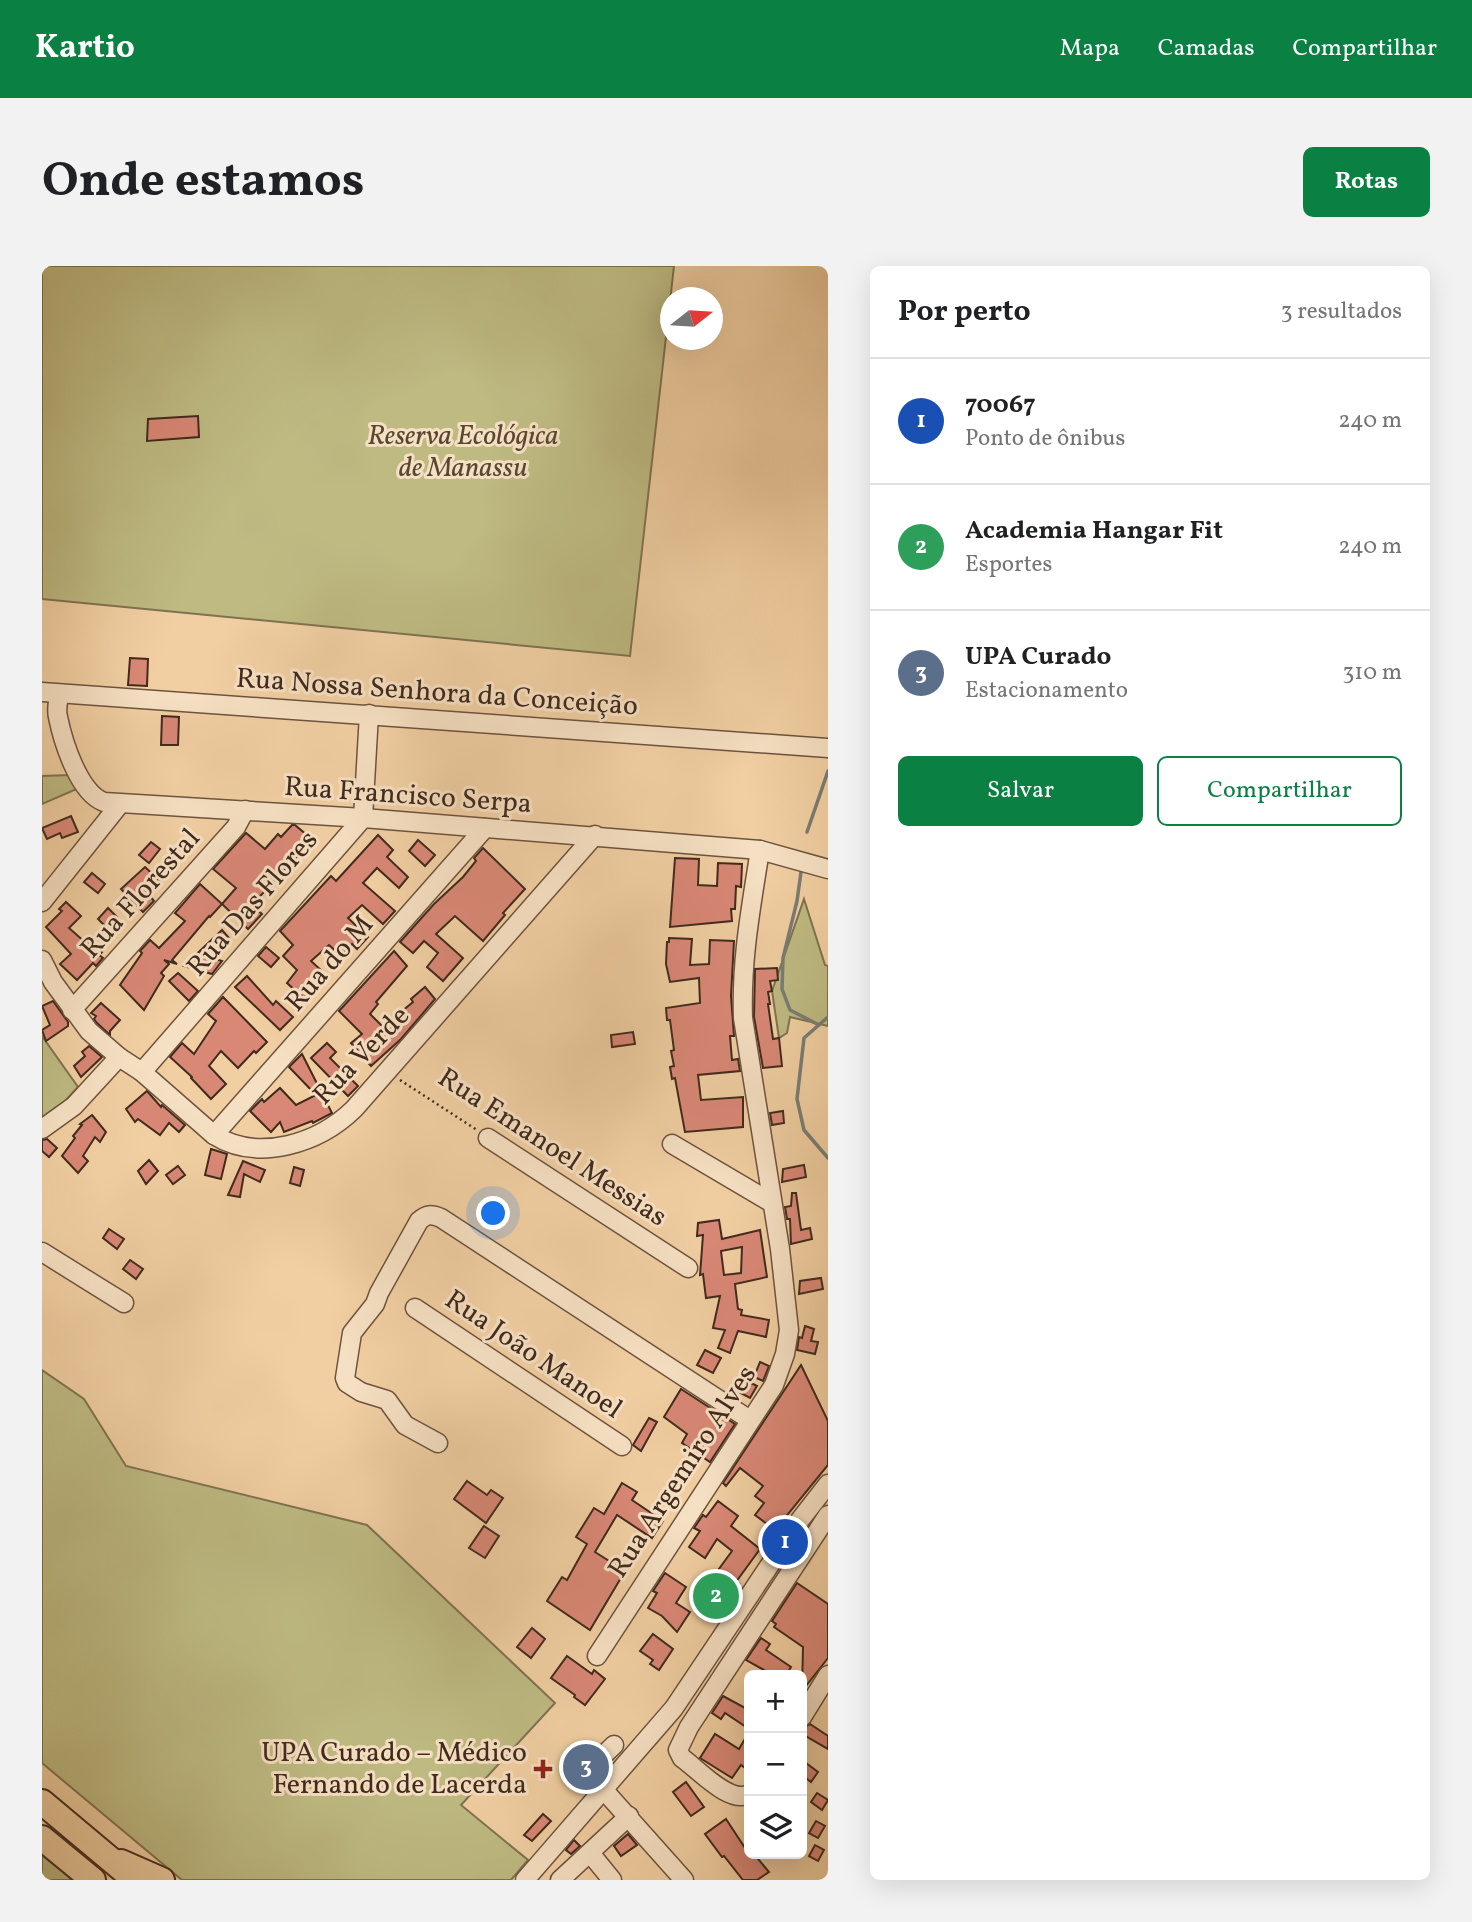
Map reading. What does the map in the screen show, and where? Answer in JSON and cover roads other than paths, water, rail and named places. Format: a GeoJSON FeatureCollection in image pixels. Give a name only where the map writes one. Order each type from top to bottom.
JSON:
{"type":"FeatureCollection","features":[{"type":"Feature","properties":{"kind":"highway"},"geometry":{"type":"LineString","coordinates":[[42,1802],[135,1880]]}},
{"type":"Feature","properties":{"kind":"highway"},"geometry":{"type":"LineString","coordinates":[[42,1838],[93,1880]]}},
{"type":"Feature","properties":{"kind":"highway"},"geometry":{"type":"LineString","coordinates":[[105,1855],[162,1880]]}},
{"type":"Feature","properties":{"kind":"street","name":"Rua Nossa Senhora da Conceição"},"geometry":{"type":"LineString","coordinates":[[51,694],[828,748]]}},
{"type":"Feature","properties":{"kind":"street","name":"Rua Francisco Serpa"},"geometry":{"type":"LineString","coordinates":[[51,694],[81,782],[95,799],[120,804],[363,818],[761,850],[828,869]]}},
{"type":"Feature","properties":{"kind":"street"},"geometry":{"type":"LineString","coordinates":[[363,818],[369,714]]}},
{"type":"Feature","properties":{"kind":"street"},"geometry":{"type":"LineString","coordinates":[[42,902],[120,804]]}},
{"type":"Feature","properties":{"kind":"street","name":"Rua Florestal"},"geometry":{"type":"LineString","coordinates":[[72,1010],[236,827],[246,810]]}},
{"type":"Feature","properties":{"kind":"street","name":"Rua Das Flores"},"geometry":{"type":"LineString","coordinates":[[142,1072],[363,818]]}},
{"type":"Feature","properties":{"kind":"street","name":"Rua do M"},"geometry":{"type":"LineString","coordinates":[[214,1135],[485,828]]}},
{"type":"Feature","properties":{"kind":"street","name":"Rua Verde"},"geometry":{"type":"LineString","coordinates":[[42,960],[53,982],[89,1031],[119,1057],[142,1072],[214,1135],[223,1141],[245,1147],[285,1147],[310,1139],[343,1120],[595,835]]}},
{"type":"Feature","properties":{"kind":"street","name":"Rua Argemiro Alves"},"geometry":{"type":"LineString","coordinates":[[597,1656],[774,1385],[785,1354],[789,1330],[743,1018],[741,980],[761,850]]}},
{"type":"Feature","properties":{"kind":"street"},"geometry":{"type":"LineString","coordinates":[[42,1129],[74,1106],[119,1057]]}},
{"type":"Feature","properties":{"kind":"street","name":"Rua Emanoel Messias"},"geometry":{"type":"LineString","coordinates":[[488,1138],[688,1268]]}},
{"type":"Feature","properties":{"kind":"street"},"geometry":{"type":"LineString","coordinates":[[672,1144],[772,1203]]}},
{"type":"Feature","properties":{"kind":"street"},"geometry":{"type":"LineString","coordinates":[[438,1443],[405,1425],[387,1400],[361,1392],[347,1383],[345,1378],[352,1333],[375,1304],[419,1221],[425,1215],[431,1214],[750,1420]]}},
{"type":"Feature","properties":{"kind":"street"},"geometry":{"type":"LineString","coordinates":[[45,1256],[124,1303]]}},
{"type":"Feature","properties":{"kind":"street","name":"Rua João Manoel"},"geometry":{"type":"LineString","coordinates":[[415,1308],[622,1446]]}},
{"type":"Feature","properties":{"kind":"street"},"geometry":{"type":"LineString","coordinates":[[525,1880],[674,1707],[800,1520],[828,1484]]}},
{"type":"Feature","properties":{"kind":"street"},"geometry":{"type":"LineString","coordinates":[[746,1796],[732,1796],[682,1758],[678,1750],[689,1727],[828,1515]]}},
{"type":"Feature","properties":{"kind":"street"},"geometry":{"type":"LineString","coordinates":[[807,1709],[828,1675]]}},
{"type":"Feature","properties":{"kind":"street"},"geometry":{"type":"LineString","coordinates":[[584,1774],[614,1745]]}},
{"type":"Feature","properties":{"kind":"street"},"geometry":{"type":"LineString","coordinates":[[602,1788],[684,1880]]}},
{"type":"Feature","properties":{"kind":"street"},"geometry":{"type":"LineString","coordinates":[[560,1880],[629,1816]]}},
{"type":"Feature","properties":{"kind":"street"},"geometry":{"type":"LineString","coordinates":[[590,1853],[612,1880]]}},
{"type":"Feature","properties":{"kind":"waterway"},"geometry":{"type":"LineString","coordinates":[[807,832],[828,771]]}},
{"type":"Feature","properties":{"kind":"waterway"},"geometry":{"type":"LineString","coordinates":[[801,872],[783,958],[782,989],[790,1010],[819,1025]]}},
{"type":"Feature","properties":{"kind":"waterway"},"geometry":{"type":"LineString","coordinates":[[828,1017],[804,1038],[797,1099],[804,1130],[828,1158]]}},
{"type":"Feature","properties":{"kind":"place","name":"70067"},"geometry":{"type":"Point","coordinates":[785,1542]}},
{"type":"Feature","properties":{"kind":"place","name":"Academia Hangar Fit"},"geometry":{"type":"Point","coordinates":[716,1596]}},
{"type":"Feature","properties":{"kind":"place","name":"UPA Curado"},"geometry":{"type":"Point","coordinates":[586,1767]}},
{"type":"Feature","properties":{"kind":"place","name":"UPA Curado – Médico Fernando de Lacerda"},"geometry":{"type":"Point","coordinates":[543,1769]}},
{"type":"Feature","properties":{"kind":"park label","name":"Reserva Ecológica de Manassu"},"geometry":{"type":"Point","coordinates":[463,452]}}]}
